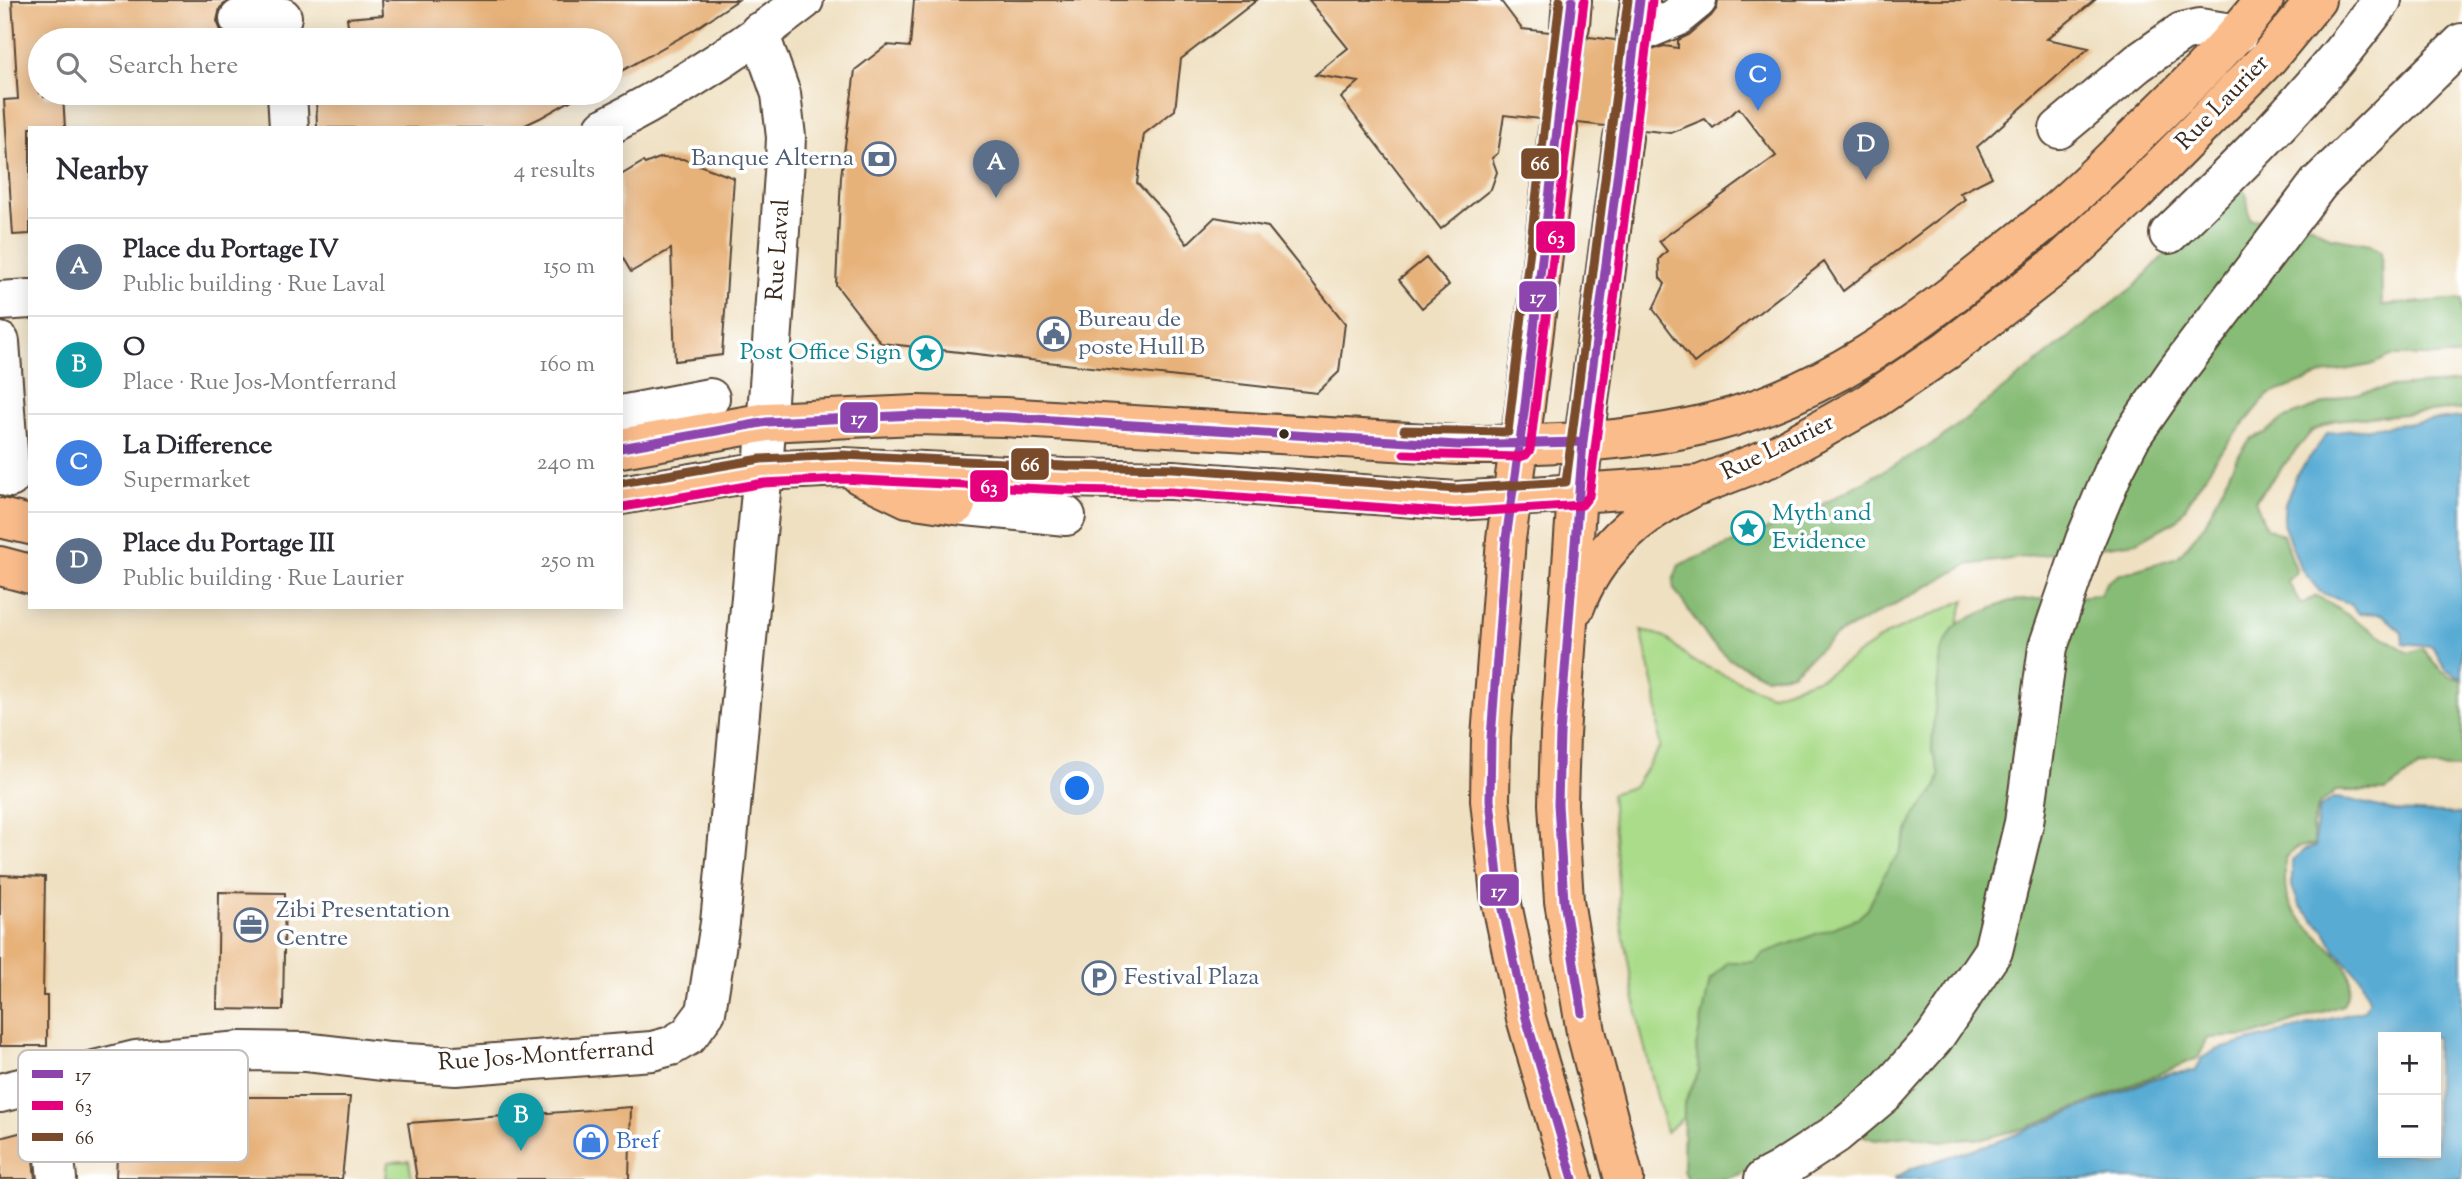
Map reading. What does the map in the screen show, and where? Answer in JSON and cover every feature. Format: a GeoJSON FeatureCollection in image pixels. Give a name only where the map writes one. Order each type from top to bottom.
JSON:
{"type":"FeatureCollection","features":[{"type":"Feature","properties":{"kind":"main road","name":"Rue Laurier"},"geometry":{"type":"LineString","coordinates":[[623,448],[767,422],[902,416],[981,416],[1419,443],[1518,445],[1583,442],[1664,431],[1735,416],[1776,400],[1867,356],[1936,309],[2051,216],[2108,165],[2238,34],[2264,0]]}},
{"type":"Feature","properties":{"kind":"main road","name":"Rue Laurier"},"geometry":{"type":"LineString","coordinates":[[623,495],[763,471],[842,467],[1065,478],[1172,480],[1456,501],[1699,485],[1772,457],[1870,402],[1947,349],[2063,260],[2135,193],[2259,67],[2316,0]]}},
{"type":"Feature","properties":{"kind":"main road"},"geometry":{"type":"LineString","coordinates":[[1558,130],[1504,555],[1491,738],[1490,800],[1500,895],[1527,1018],[1573,1179]]}},
{"type":"Feature","properties":{"kind":"main road"},"geometry":{"type":"LineString","coordinates":[[1623,137],[1577,494],[1582,572],[1568,625],[1558,804],[1563,901],[1586,1032],[1624,1179]]}},
{"type":"Feature","properties":{"kind":"main road"},"geometry":{"type":"LineString","coordinates":[[842,467],[908,498],[956,505]]}},
{"type":"Feature","properties":{"kind":"main road"},"geometry":{"type":"LineString","coordinates":[[1582,572],[1643,516],[1699,485]]}},
{"type":"Feature","properties":{"kind":"main road"},"geometry":{"type":"LineString","coordinates":[[0,518],[28,525]]}},
{"type":"Feature","properties":{"kind":"main road"},"geometry":{"type":"LineString","coordinates":[[0,566],[28,573]]}},
{"type":"Feature","properties":{"kind":"street"},"geometry":{"type":"LineString","coordinates":[[608,126],[652,102],[804,0]]}},
{"type":"Feature","properties":{"kind":"street"},"geometry":{"type":"LineString","coordinates":[[1638,17],[1675,18],[1697,0]]}},
{"type":"Feature","properties":{"kind":"street"},"geometry":{"type":"LineString","coordinates":[[2169,234],[2261,145],[2382,0]]}},
{"type":"Feature","properties":{"kind":"street"},"geometry":{"type":"LineString","coordinates":[[239,19],[282,19]]}},
{"type":"Feature","properties":{"kind":"street"},"geometry":{"type":"LineString","coordinates":[[2059,129],[2138,63],[2182,32],[2200,28],[2238,34]]}},
{"type":"Feature","properties":{"kind":"street","name":"Rue Laval"},"geometry":{"type":"LineString","coordinates":[[760,32],[781,94],[786,137],[763,471]]}},
{"type":"Feature","properties":{"kind":"street"},"geometry":{"type":"LineString","coordinates":[[1763,1179],[1836,1134],[1885,1093],[1934,1038],[1993,951],[2024,823],[2048,647],[2101,497],[2131,437],[2176,372],[2319,183],[2462,43]]}},
{"type":"Feature","properties":{"kind":"street"},"geometry":{"type":"LineString","coordinates":[[0,301],[28,299]]}},
{"type":"Feature","properties":{"kind":"street"},"geometry":{"type":"LineString","coordinates":[[0,342],[10,478]]}},
{"type":"Feature","properties":{"kind":"street"},"geometry":{"type":"LineString","coordinates":[[623,415],[710,398]]}},
{"type":"Feature","properties":{"kind":"street","name":"Rue Jos-Montferrand"},"geometry":{"type":"LineString","coordinates":[[248,1051],[306,1052],[390,1062],[456,1066],[652,1051],[671,1046],[688,1036],[706,1012],[715,965],[763,471]]}},
{"type":"Feature","properties":{"kind":"street"},"geometry":{"type":"LineString","coordinates":[[956,505],[1066,516]]}},
{"type":"Feature","properties":{"kind":"street","name":"Rue Jos-Montferrand"},"geometry":{"type":"LineString","coordinates":[[0,1093],[18,1089]]}},
{"type":"Feature","properties":{"kind":"green space"},"geometry":{"type":"Polygon","coordinates":[[[2238,183],[2246,193],[2250,219],[2308,224],[2331,237],[2370,244],[2381,251],[2382,305],[2462,299],[2462,356],[2391,356],[2371,365],[2327,373],[2268,395],[2219,454],[2177,520],[2137,542],[1967,565],[1835,636],[1792,673],[1765,677],[1729,659],[1709,640],[1674,589],[1673,581],[1679,565],[1805,514],[1936,442],[2137,284],[2227,188],[2238,183]]]}},
{"type":"Feature","properties":{"kind":"green space"},"geometry":{"type":"Polygon","coordinates":[[[2462,382],[2462,409],[2335,420],[2311,432],[2255,500],[2266,528],[2283,535],[2297,572],[2287,581],[2301,604],[2317,596],[2409,653],[2422,648],[2450,676],[2462,679],[2462,768],[2419,767],[2386,791],[2336,791],[2319,804],[2312,827],[2315,846],[2298,848],[2285,858],[2286,892],[2292,908],[2334,952],[2349,973],[2350,987],[2343,1005],[2251,1036],[2208,1038],[2198,1058],[2026,1128],[1986,1138],[1941,1141],[1909,1136],[1875,1140],[1829,1123],[1771,1152],[1742,1173],[1726,1179],[1688,1179],[1683,1171],[1684,1105],[1699,1071],[1696,1047],[1710,980],[1728,962],[1754,962],[1764,953],[1857,919],[1868,909],[1884,874],[1899,854],[1914,817],[1937,787],[1940,775],[1932,751],[1933,727],[1941,652],[1953,629],[1962,621],[2010,601],[2100,595],[2106,583],[2118,575],[2178,557],[2205,524],[2237,457],[2252,438],[2265,433],[2283,419],[2345,396],[2391,387],[2462,382]]]}},
{"type":"Feature","properties":{"kind":"green space"},"geometry":{"type":"Polygon","coordinates":[[[1965,600],[1941,678],[1946,794],[1873,917],[1702,1102],[1666,1132],[1640,1029],[1621,921],[1611,794],[1635,786],[1660,747],[1656,695],[1641,630],[1665,637],[1691,660],[1770,695],[1823,677],[1888,634],[1965,600]]]}},
{"type":"Feature","properties":{"kind":"green space"},"geometry":{"type":"Polygon","coordinates":[[[409,1161],[412,1179],[386,1179],[388,1162],[409,1161]]]}},
{"type":"Feature","properties":{"kind":"water"},"geometry":{"type":"Polygon","coordinates":[[[2462,417],[2462,677],[2458,677],[2445,668],[2432,646],[2403,643],[2402,632],[2382,614],[2358,613],[2349,604],[2320,592],[2300,567],[2283,524],[2285,504],[2296,476],[2328,433],[2462,417]]]}},
{"type":"Feature","properties":{"kind":"water"},"geometry":{"type":"Polygon","coordinates":[[[2333,798],[2395,811],[2462,814],[2462,1179],[1893,1179],[1913,1168],[2002,1140],[2150,1080],[2171,1073],[2196,1071],[2202,1058],[2216,1050],[2364,1010],[2369,1000],[2361,979],[2336,951],[2325,931],[2299,905],[2292,886],[2292,860],[2304,850],[2316,847],[2315,829],[2320,807],[2333,798]]]}},
{"type":"Feature","properties":{"kind":"building"},"geometry":{"type":"Polygon","coordinates":[[[12,0],[229,0],[220,8],[217,21],[220,28],[28,28],[28,105],[64,105],[65,126],[28,126],[28,234],[13,235],[4,100],[18,99],[12,0]]]}},
{"type":"Feature","properties":{"kind":"building"},"geometry":{"type":"Polygon","coordinates":[[[382,0],[738,0],[692,31],[623,70],[623,28],[348,28],[347,18],[383,15],[382,0]]]}},
{"type":"Feature","properties":{"kind":"building"},"geometry":{"type":"Polygon","coordinates":[[[914,0],[1257,0],[1181,59],[1175,110],[1144,134],[1137,183],[1165,213],[1187,244],[1215,217],[1268,227],[1345,323],[1339,372],[1317,393],[881,343],[836,285],[841,176],[855,70],[887,45],[910,47],[914,0]]]}},
{"type":"Feature","properties":{"kind":"building"},"geometry":{"type":"Polygon","coordinates":[[[1309,0],[1500,0],[1522,29],[1550,32],[1558,44],[1569,48],[1579,46],[1589,37],[1615,40],[1622,51],[1634,56],[1664,46],[1678,48],[1678,40],[1689,35],[1711,16],[1717,8],[1718,0],[2095,0],[2047,39],[2089,48],[1977,147],[1992,177],[1960,193],[1965,199],[1843,291],[1824,262],[1694,363],[1653,309],[1665,284],[1660,278],[1659,259],[1667,251],[1659,241],[1776,156],[1739,108],[1713,128],[1705,119],[1671,133],[1643,130],[1637,120],[1625,115],[1614,117],[1605,126],[1578,123],[1572,113],[1560,108],[1549,110],[1540,119],[1504,115],[1498,153],[1492,158],[1497,172],[1491,189],[1441,229],[1341,98],[1359,82],[1315,75],[1348,48],[1309,0]]]}},
{"type":"Feature","properties":{"kind":"building"},"geometry":{"type":"Polygon","coordinates":[[[316,105],[563,105],[523,126],[317,126],[316,105]]]}},
{"type":"Feature","properties":{"kind":"building"},"geometry":{"type":"Polygon","coordinates":[[[662,157],[683,159],[734,178],[722,355],[675,361],[671,249],[631,272],[623,258],[623,174],[643,162],[645,164],[662,157]]]}},
{"type":"Feature","properties":{"kind":"building"},"geometry":{"type":"Polygon","coordinates":[[[1426,258],[1449,285],[1422,308],[1399,280],[1426,258]]]}},
{"type":"Feature","properties":{"kind":"building"},"geometry":{"type":"Polygon","coordinates":[[[0,875],[45,877],[43,996],[47,996],[47,1046],[0,1046],[0,875]]]}},
{"type":"Feature","properties":{"kind":"building","name":"Zibi Presentation Centre"},"geometry":{"type":"Polygon","coordinates":[[[219,892],[285,893],[283,1010],[217,1009],[219,892]]]}},
{"type":"Feature","properties":{"kind":"building"},"geometry":{"type":"Polygon","coordinates":[[[248,1097],[350,1097],[342,1179],[116,1177],[117,1162],[248,1162],[248,1097]]]}},
{"type":"Feature","properties":{"kind":"building"},"geometry":{"type":"Polygon","coordinates":[[[631,1107],[629,1179],[417,1179],[408,1123],[631,1107]]]}},
{"type":"Feature","properties":{"kind":"building"},"geometry":{"type":"Polygon","coordinates":[[[18,1133],[18,1162],[33,1162],[35,1179],[0,1179],[0,1138],[18,1133]]]}},
{"type":"Feature","properties":{"kind":"tunnel"},"geometry":{"type":"LineString","coordinates":[[1558,130],[1570,26]]}},
{"type":"Feature","properties":{"kind":"tunnel"},"geometry":{"type":"LineString","coordinates":[[1623,137],[1636,34]]}},
{"type":"Feature","properties":{"kind":"transit line","name":"66"},"geometry":{"type":"LineString","coordinates":[[1404,430],[1508,432],[1560,0]]}},
{"type":"Feature","properties":{"kind":"transit line","name":"17"},"geometry":{"type":"LineString","coordinates":[[1572,0],[1525,406],[1506,539],[1491,738],[1490,800],[1500,895],[1526,1018],[1573,1179]]}},
{"type":"Feature","properties":{"kind":"transit line","name":"66"},"geometry":{"type":"LineString","coordinates":[[623,483],[761,459],[843,455],[1065,466],[1173,468],[1456,489],[1566,482],[1628,0]]}},
{"type":"Feature","properties":{"kind":"transit line","name":"17"},"geometry":{"type":"LineString","coordinates":[[1582,1013],[1564,901],[1558,804],[1560,734],[1583,442],[1640,0]]}},
{"type":"Feature","properties":{"kind":"transit line","name":"63"},"geometry":{"type":"LineString","coordinates":[[1404,454],[1520,457],[1530,450],[1584,1]]}},
{"type":"Feature","properties":{"kind":"transit line","name":"63"},"geometry":{"type":"LineString","coordinates":[[623,507],[764,483],[842,479],[1064,490],[1171,492],[1455,513],[1582,505],[1589,496],[1652,2]]}},
{"type":"Feature","properties":{"kind":"transit line","name":"17"},"geometry":{"type":"LineString","coordinates":[[623,448],[767,422],[915,415],[1004,417],[1458,445],[1579,442]]}},
{"type":"Feature","properties":{"kind":"place","name":"La Difference"},"geometry":{"type":"Point","coordinates":[1758,111]}},
{"type":"Feature","properties":{"kind":"place","name":"Banque Alterna"},"geometry":{"type":"Point","coordinates":[879,159]}},
{"type":"Feature","properties":{"kind":"place","name":"Place du Portage III"},"geometry":{"type":"Point","coordinates":[1866,180]}},
{"type":"Feature","properties":{"kind":"place","name":"Place du Portage IV"},"geometry":{"type":"Point","coordinates":[996,198]}},
{"type":"Feature","properties":{"kind":"place","name":"Bureau de poste Hull B"},"geometry":{"type":"Point","coordinates":[1054,334]}},
{"type":"Feature","properties":{"kind":"place","name":"Post Office Sign"},"geometry":{"type":"Point","coordinates":[926,353]}},
{"type":"Feature","properties":{"kind":"place","name":"Myth and Evidence"},"geometry":{"type":"Point","coordinates":[1748,528]}},
{"type":"Feature","properties":{"kind":"place","name":"Zibi Presentation Centre"},"geometry":{"type":"Point","coordinates":[251,925]}},
{"type":"Feature","properties":{"kind":"place","name":"Festival Plaza"},"geometry":{"type":"Point","coordinates":[1099,978]}},
{"type":"Feature","properties":{"kind":"place","name":"Bref"},"geometry":{"type":"Point","coordinates":[591,1142]}},
{"type":"Feature","properties":{"kind":"place","name":"O"},"geometry":{"type":"Point","coordinates":[521,1151]}}]}
